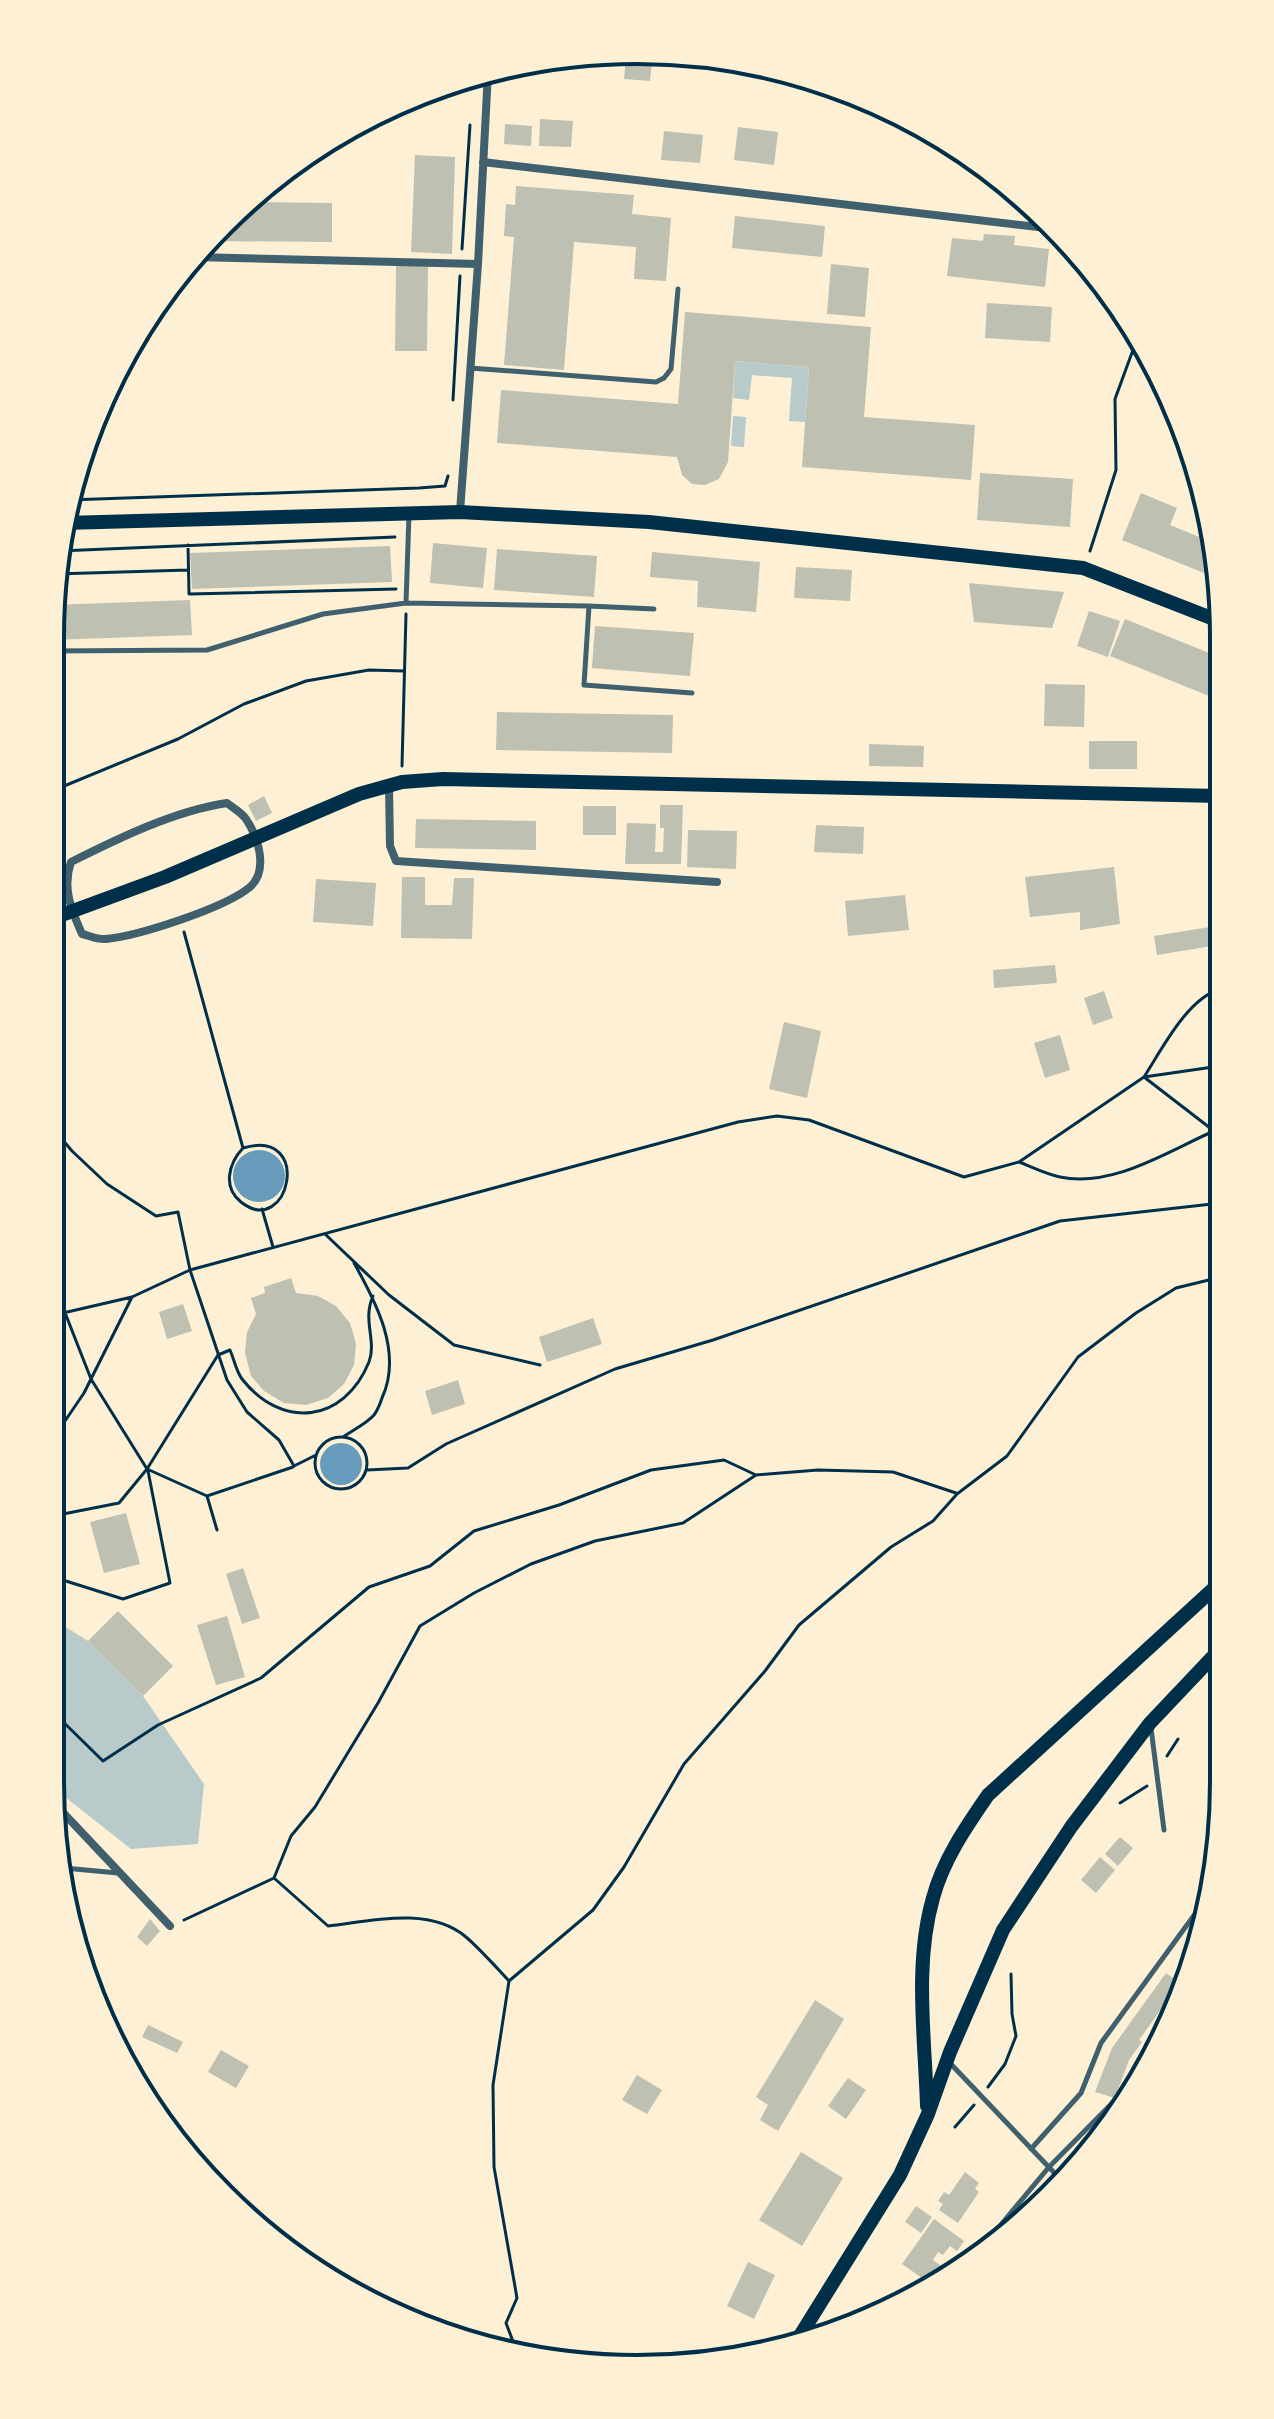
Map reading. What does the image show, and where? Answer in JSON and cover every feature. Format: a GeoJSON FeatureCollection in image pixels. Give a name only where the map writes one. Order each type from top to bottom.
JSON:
{"type":"FeatureCollection","features":[{"type":"Feature","properties":{"kind":"main road"},"geometry":{"type":"LineString","coordinates":[[76,523],[460,512],[649,522],[1083,568],[1209,617]]}},
{"type":"Feature","properties":{"kind":"main road"},"geometry":{"type":"LineString","coordinates":[[64,915],[165,877],[359,794],[396,784],[443,779],[1210,796]]}},
{"type":"Feature","properties":{"kind":"main road"},"geometry":{"type":"LineString","coordinates":[[928,2114],[922,1984],[925,1936],[933,1896],[963,1832],[988,1795],[1210,1592]]}},
{"type":"Feature","properties":{"kind":"main road"},"geometry":{"type":"LineString","coordinates":[[804,2330],[900,2175],[1003,1930],[1071,1827],[1150,1723],[1210,1660]]}},
{"type":"Feature","properties":{"kind":"street"},"geometry":{"type":"LineString","coordinates":[[460,512],[487,84]]}},
{"type":"Feature","properties":{"kind":"street"},"geometry":{"type":"LineString","coordinates":[[483,162],[1037,227]]}},
{"type":"Feature","properties":{"kind":"street"},"geometry":{"type":"LineString","coordinates":[[208,257],[478,264]]}},
{"type":"Feature","properties":{"kind":"street"},"geometry":{"type":"LineString","coordinates":[[396,784],[390,846],[396,861],[717,882]]}},
{"type":"Feature","properties":{"kind":"street"},"geometry":{"type":"LineString","coordinates":[[227,803],[244,816],[255,838],[260,854],[258,874],[250,887],[219,904],[176,921],[102,940],[82,934],[72,912],[65,879],[71,862],[203,807],[227,803]]}},
{"type":"Feature","properties":{"kind":"street"},"geometry":{"type":"LineString","coordinates":[[65,1817],[170,1926]]}},
{"type":"Feature","properties":{"kind":"lane"},"geometry":{"type":"LineString","coordinates":[[470,368],[656,382],[671,369],[678,289]]}},
{"type":"Feature","properties":{"kind":"lane"},"geometry":{"type":"LineString","coordinates":[[406,603],[409,513]]}},
{"type":"Feature","properties":{"kind":"lane"},"geometry":{"type":"LineString","coordinates":[[64,651],[207,650],[323,614],[406,603],[654,609]]}},
{"type":"Feature","properties":{"kind":"lane"},"geometry":{"type":"LineString","coordinates":[[589,606],[584,685],[692,693]]}},
{"type":"Feature","properties":{"kind":"lane"},"geometry":{"type":"LineString","coordinates":[[1150,1723],[1164,1830]]}},
{"type":"Feature","properties":{"kind":"lane"},"geometry":{"type":"LineString","coordinates":[[71,1869],[118,1873]]}},
{"type":"Feature","properties":{"kind":"lane"},"geometry":{"type":"LineString","coordinates":[[1031,2149],[1081,2093],[1101,2043],[1193,1916]]}},
{"type":"Feature","properties":{"kind":"lane"},"geometry":{"type":"LineString","coordinates":[[947,2060],[1055,2173]]}},
{"type":"Feature","properties":{"kind":"lane"},"geometry":{"type":"LineString","coordinates":[[1001,2224],[1049,2167],[1108,2107]]}},
{"type":"Feature","properties":{"kind":"path"},"geometry":{"type":"LineString","coordinates":[[452,411],[470,123]]}},
{"type":"Feature","properties":{"kind":"path"},"geometry":{"type":"LineString","coordinates":[[1089,554],[1116,470],[1115,399],[1133,351]]}},
{"type":"Feature","properties":{"kind":"path"},"geometry":{"type":"LineString","coordinates":[[81,500],[445,486],[450,471]]}},
{"type":"Feature","properties":{"kind":"path"},"geometry":{"type":"LineString","coordinates":[[71,550],[407,537]]}},
{"type":"Feature","properties":{"kind":"path"},"geometry":{"type":"LineString","coordinates":[[188,545],[189,594],[406,589]]}},
{"type":"Feature","properties":{"kind":"path"},"geometry":{"type":"LineString","coordinates":[[68,574],[188,570]]}},
{"type":"Feature","properties":{"kind":"path"},"geometry":{"type":"LineString","coordinates":[[396,784],[406,603]]}},
{"type":"Feature","properties":{"kind":"path"},"geometry":{"type":"LineString","coordinates":[[64,786],[178,739],[244,704],[306,681],[369,670],[404,671]]}},
{"type":"Feature","properties":{"kind":"path"},"geometry":{"type":"LineString","coordinates":[[184,932],[243,1148]]}},
{"type":"Feature","properties":{"kind":"path"},"geometry":{"type":"LineString","coordinates":[[64,1580],[123,1599],[170,1583],[147,1469],[91,1379],[65,1313],[132,1297],[190,1270],[738,1122],[777,1116],[809,1120],[964,1177],[1019,1162],[1144,1077],[1177,1023],[1210,993]]}},
{"type":"Feature","properties":{"kind":"path"},"geometry":{"type":"LineString","coordinates":[[1144,1077],[1210,1067]]}},
{"type":"Feature","properties":{"kind":"path"},"geometry":{"type":"LineString","coordinates":[[1144,1077],[1210,1128]]}},
{"type":"Feature","properties":{"kind":"path"},"geometry":{"type":"LineString","coordinates":[[1019,1162],[1060,1177],[1101,1178],[1210,1133]]}},
{"type":"Feature","properties":{"kind":"path"},"geometry":{"type":"LineString","coordinates":[[64,1141],[107,1184],[156,1216],[178,1212],[190,1270],[227,1380],[247,1412],[279,1440],[294,1466]]}},
{"type":"Feature","properties":{"kind":"path"},"geometry":{"type":"LineString","coordinates":[[253,1145],[266,1147],[277,1152],[285,1163],[289,1185],[271,1206],[252,1208],[242,1203],[230,1183],[233,1158],[243,1148],[253,1145]]}},
{"type":"Feature","properties":{"kind":"path"},"geometry":{"type":"LineString","coordinates":[[367,1470],[408,1468],[446,1444],[615,1369],[713,1340],[1060,1221],[1210,1204]]}},
{"type":"Feature","properties":{"kind":"path"},"geometry":{"type":"LineString","coordinates":[[262,1209],[273,1249]]}},
{"type":"Feature","properties":{"kind":"path"},"geometry":{"type":"LineString","coordinates":[[326,1235],[389,1295],[454,1345],[540,1365]]}},
{"type":"Feature","properties":{"kind":"path"},"geometry":{"type":"LineString","coordinates":[[147,1469],[207,1496],[294,1466],[316,1455],[327,1441],[343,1437],[375,1414],[386,1390],[389,1356],[386,1332],[373,1296],[353,1259]]}},
{"type":"Feature","properties":{"kind":"path"},"geometry":{"type":"LineString","coordinates":[[513,2341],[506,2323],[517,2298],[494,2167],[493,2085],[509,1981],[593,1910],[624,1867],[684,1764],[765,1671],[799,1625],[891,1547],[933,1521],[957,1494],[1007,1456],[1078,1357],[1136,1313],[1176,1288],[1210,1280]]}},
{"type":"Feature","properties":{"kind":"path"},"geometry":{"type":"LineString","coordinates":[[64,1514],[119,1503],[147,1469],[218,1355],[230,1350],[240,1376],[262,1399],[299,1414],[321,1410],[346,1397],[356,1387],[370,1358],[371,1331],[366,1311],[373,1296]]}},
{"type":"Feature","properties":{"kind":"path"},"geometry":{"type":"LineString","coordinates":[[64,1421],[91,1379],[132,1297]]}},
{"type":"Feature","properties":{"kind":"path"},"geometry":{"type":"LineString","coordinates":[[316,1455],[315,1464],[322,1481],[338,1489],[356,1485],[367,1470],[367,1458],[354,1440],[343,1437]]}},
{"type":"Feature","properties":{"kind":"path"},"geometry":{"type":"LineString","coordinates":[[64,1723],[103,1761],[158,1725],[261,1678],[369,1587],[430,1566],[474,1531],[559,1505],[651,1470],[724,1460],[756,1475]]}},
{"type":"Feature","properties":{"kind":"path"},"geometry":{"type":"LineString","coordinates":[[170,1926],[274,1878],[291,1836],[315,1807],[420,1626],[474,1593],[531,1564],[595,1541],[683,1523],[756,1475],[818,1470],[893,1472],[957,1494]]}},
{"type":"Feature","properties":{"kind":"path"},"geometry":{"type":"LineString","coordinates":[[207,1496],[217,1530]]}},
{"type":"Feature","properties":{"kind":"path"},"geometry":{"type":"LineString","coordinates":[[274,1878],[328,1926],[404,1918],[438,1923],[464,1935],[509,1981]]}},
{"type":"Feature","properties":{"kind":"path"},"geometry":{"type":"LineString","coordinates":[[955,2127],[1005,2064],[1016,2036],[1011,1974]]}},
{"type":"Feature","properties":{"kind":"shaded area"},"geometry":{"type":"Polygon","coordinates":[[[735,361],[809,367],[805,422],[789,421],[792,378],[752,375],[749,400],[733,398],[735,361]]]}},
{"type":"Feature","properties":{"kind":"shaded area"},"geometry":{"type":"Polygon","coordinates":[[[733,416],[746,417],[744,447],[731,446],[733,416]]]}},
{"type":"Feature","properties":{"kind":"shaded area"},"geometry":{"type":"Polygon","coordinates":[[[64,1626],[88,1641],[143,1696],[204,1784],[198,1844],[131,1849],[64,1797],[64,1626]]]}},
{"type":"Feature","properties":{"kind":"water"},"geometry":{"type":"Polygon","coordinates":[[[259,1150],[278,1157],[285,1176],[278,1195],[259,1202],[240,1195],[233,1176],[240,1157],[259,1150]]]}},
{"type":"Feature","properties":{"kind":"water"},"geometry":{"type":"Polygon","coordinates":[[[341,1443],[356,1449],[362,1464],[356,1479],[341,1485],[326,1479],[320,1464],[326,1449],[341,1443]]]}},
{"type":"Feature","properties":{"kind":"building"},"geometry":{"type":"Polygon","coordinates":[[[625,64],[652,64],[650,81],[624,79],[625,64]]]}},
{"type":"Feature","properties":{"kind":"building"},"geometry":{"type":"Polygon","coordinates":[[[540,119],[573,121],[571,147],[539,146],[540,119]]]}},
{"type":"Feature","properties":{"kind":"building"},"geometry":{"type":"Polygon","coordinates":[[[505,124],[532,126],[531,146],[504,144],[505,124]]]}},
{"type":"Feature","properties":{"kind":"building"},"geometry":{"type":"Polygon","coordinates":[[[738,127],[778,132],[774,165],[734,160],[738,127]]]}},
{"type":"Feature","properties":{"kind":"building"},"geometry":{"type":"Polygon","coordinates":[[[664,131],[703,135],[700,163],[661,160],[664,131]]]}},
{"type":"Feature","properties":{"kind":"building"},"geometry":{"type":"Polygon","coordinates":[[[415,155],[455,157],[452,254],[411,252],[415,155]]]}},
{"type":"Feature","properties":{"kind":"building"},"geometry":{"type":"Polygon","coordinates":[[[516,186],[634,195],[632,214],[671,218],[666,281],[634,279],[636,247],[574,242],[564,370],[504,365],[514,237],[504,236],[506,204],[515,205],[516,186]]]}},
{"type":"Feature","properties":{"kind":"building"},"geometry":{"type":"Polygon","coordinates":[[[264,202],[332,203],[332,242],[223,241],[264,202]]]}},
{"type":"Feature","properties":{"kind":"building"},"geometry":{"type":"Polygon","coordinates":[[[735,216],[825,226],[822,257],[732,248],[735,216]]]}},
{"type":"Feature","properties":{"kind":"building"},"geometry":{"type":"Polygon","coordinates":[[[984,234],[1015,236],[1014,245],[1049,249],[1045,287],[947,276],[952,238],[983,241],[984,234]]]}},
{"type":"Feature","properties":{"kind":"building"},"geometry":{"type":"Polygon","coordinates":[[[831,264],[869,268],[865,317],[827,314],[831,264]]]}},
{"type":"Feature","properties":{"kind":"building"},"geometry":{"type":"Polygon","coordinates":[[[396,266],[428,266],[427,351],[395,351],[396,266]]]}},
{"type":"Feature","properties":{"kind":"building"},"geometry":{"type":"Polygon","coordinates":[[[987,303],[1052,307],[1050,342],[985,338],[987,303]]]}},
{"type":"Feature","properties":{"kind":"building"},"geometry":{"type":"Polygon","coordinates":[[[685,312],[871,327],[864,417],[975,425],[971,480],[802,467],[809,367],[735,361],[728,462],[719,479],[705,485],[692,484],[682,475],[677,457],[497,443],[501,390],[678,404],[685,312]]]}},
{"type":"Feature","properties":{"kind":"building"},"geometry":{"type":"Polygon","coordinates":[[[980,473],[1073,479],[1070,527],[977,520],[980,473]]]}},
{"type":"Feature","properties":{"kind":"building"},"geometry":{"type":"Polygon","coordinates":[[[1141,493],[1177,508],[1170,525],[1201,538],[1206,574],[1122,540],[1141,493]]]}},
{"type":"Feature","properties":{"kind":"building"},"geometry":{"type":"Polygon","coordinates":[[[433,543],[487,548],[483,588],[430,583],[433,543]]]}},
{"type":"Feature","properties":{"kind":"building"},"geometry":{"type":"Polygon","coordinates":[[[390,546],[392,582],[192,589],[190,553],[390,546]]]}},
{"type":"Feature","properties":{"kind":"building"},"geometry":{"type":"Polygon","coordinates":[[[497,549],[597,556],[594,597],[494,590],[497,549]]]}},
{"type":"Feature","properties":{"kind":"building"},"geometry":{"type":"Polygon","coordinates":[[[652,552],[760,562],[756,612],[697,607],[698,581],[650,577],[652,552]]]}},
{"type":"Feature","properties":{"kind":"building"},"geometry":{"type":"Polygon","coordinates":[[[796,567],[852,570],[850,601],[794,598],[796,567]]]}},
{"type":"Feature","properties":{"kind":"building"},"geometry":{"type":"Polygon","coordinates":[[[969,583],[1064,592],[1052,628],[974,622],[969,583]]]}},
{"type":"Feature","properties":{"kind":"building"},"geometry":{"type":"Polygon","coordinates":[[[190,600],[192,635],[64,640],[65,605],[190,600]]]}},
{"type":"Feature","properties":{"kind":"building"},"geometry":{"type":"Polygon","coordinates":[[[1089,611],[1120,621],[1108,657],[1077,646],[1089,611]]]}},
{"type":"Feature","properties":{"kind":"building"},"geometry":{"type":"Polygon","coordinates":[[[1125,619],[1210,653],[1210,696],[1110,656],[1125,619]]]}},
{"type":"Feature","properties":{"kind":"building"},"geometry":{"type":"Polygon","coordinates":[[[595,626],[694,633],[690,676],[592,668],[595,626]]]}},
{"type":"Feature","properties":{"kind":"building"},"geometry":{"type":"Polygon","coordinates":[[[1045,684],[1085,685],[1084,727],[1044,726],[1045,684]]]}},
{"type":"Feature","properties":{"kind":"building"},"geometry":{"type":"Polygon","coordinates":[[[497,712],[673,715],[672,753],[496,750],[497,712]]]}},
{"type":"Feature","properties":{"kind":"building"},"geometry":{"type":"Polygon","coordinates":[[[1089,741],[1137,741],[1137,769],[1089,769],[1089,741]]]}},
{"type":"Feature","properties":{"kind":"building"},"geometry":{"type":"Polygon","coordinates":[[[869,744],[924,746],[923,767],[869,766],[869,744]]]}},
{"type":"Feature","properties":{"kind":"building"},"geometry":{"type":"Polygon","coordinates":[[[264,796],[272,813],[256,821],[248,805],[264,796]]]}},
{"type":"Feature","properties":{"kind":"building"},"geometry":{"type":"Polygon","coordinates":[[[660,805],[683,805],[681,864],[625,864],[627,823],[656,824],[655,852],[663,852],[664,828],[660,828],[660,805]]]}},
{"type":"Feature","properties":{"kind":"building"},"geometry":{"type":"Polygon","coordinates":[[[583,806],[616,806],[616,835],[583,835],[583,806]]]}},
{"type":"Feature","properties":{"kind":"building"},"geometry":{"type":"Polygon","coordinates":[[[416,819],[536,821],[536,850],[415,848],[416,819]]]}},
{"type":"Feature","properties":{"kind":"building"},"geometry":{"type":"Polygon","coordinates":[[[816,825],[864,827],[863,854],[814,852],[816,825]]]}},
{"type":"Feature","properties":{"kind":"building"},"geometry":{"type":"Polygon","coordinates":[[[688,830],[737,831],[736,869],[687,867],[688,830]]]}},
{"type":"Feature","properties":{"kind":"building"},"geometry":{"type":"Polygon","coordinates":[[[1114,867],[1120,924],[1080,930],[1080,912],[1030,917],[1025,877],[1114,867]]]}},
{"type":"Feature","properties":{"kind":"building"},"geometry":{"type":"Polygon","coordinates":[[[402,877],[425,877],[425,905],[452,905],[454,878],[474,878],[472,939],[401,938],[402,877]]]}},
{"type":"Feature","properties":{"kind":"building"},"geometry":{"type":"Polygon","coordinates":[[[316,879],[376,883],[373,926],[313,922],[316,879]]]}},
{"type":"Feature","properties":{"kind":"building"},"geometry":{"type":"Polygon","coordinates":[[[905,895],[909,930],[848,936],[845,901],[905,895]]]}},
{"type":"Feature","properties":{"kind":"building"},"geometry":{"type":"Polygon","coordinates":[[[1210,927],[1210,946],[1157,955],[1154,936],[1210,927]]]}},
{"type":"Feature","properties":{"kind":"building"},"geometry":{"type":"Polygon","coordinates":[[[1055,965],[1057,983],[994,988],[993,970],[1055,965]]]}},
{"type":"Feature","properties":{"kind":"building"},"geometry":{"type":"Polygon","coordinates":[[[1104,991],[1113,1018],[1093,1025],[1084,998],[1104,991]]]}},
{"type":"Feature","properties":{"kind":"building"},"geometry":{"type":"Polygon","coordinates":[[[784,1022],[821,1031],[807,1098],[769,1089],[784,1022]]]}},
{"type":"Feature","properties":{"kind":"building"},"geometry":{"type":"Polygon","coordinates":[[[1060,1035],[1070,1070],[1045,1078],[1034,1043],[1060,1035]]]}},
{"type":"Feature","properties":{"kind":"building"},"geometry":{"type":"Polygon","coordinates":[[[291,1278],[296,1293],[318,1296],[336,1306],[350,1323],[356,1344],[354,1365],[344,1384],[328,1398],[306,1405],[284,1403],[264,1391],[251,1376],[245,1353],[247,1332],[256,1314],[251,1298],[265,1293],[264,1287],[291,1278]]]}},
{"type":"Feature","properties":{"kind":"building"},"geometry":{"type":"Polygon","coordinates":[[[183,1304],[192,1331],[167,1339],[159,1312],[183,1304]]]}},
{"type":"Feature","properties":{"kind":"building"},"geometry":{"type":"Polygon","coordinates":[[[593,1318],[602,1344],[547,1362],[539,1337],[593,1318]]]}},
{"type":"Feature","properties":{"kind":"building"},"geometry":{"type":"Polygon","coordinates":[[[458,1380],[465,1404],[432,1415],[425,1391],[458,1380]]]}},
{"type":"Feature","properties":{"kind":"building"},"geometry":{"type":"Polygon","coordinates":[[[126,1513],[140,1564],[104,1573],[90,1522],[126,1513]]]}},
{"type":"Feature","properties":{"kind":"building"},"geometry":{"type":"Polygon","coordinates":[[[243,1568],[260,1618],[242,1624],[226,1574],[243,1568]]]}},
{"type":"Feature","properties":{"kind":"building"},"geometry":{"type":"Polygon","coordinates":[[[118,1611],[173,1666],[143,1696],[88,1641],[118,1611]]]}},
{"type":"Feature","properties":{"kind":"building"},"geometry":{"type":"Polygon","coordinates":[[[227,1616],[245,1677],[216,1685],[197,1625],[227,1616]]]}},
{"type":"Feature","properties":{"kind":"building"},"geometry":{"type":"Polygon","coordinates":[[[1120,1837],[1133,1848],[1118,1866],[1105,1854],[1120,1837]]]}},
{"type":"Feature","properties":{"kind":"building"},"geometry":{"type":"Polygon","coordinates":[[[1100,1857],[1115,1870],[1096,1893],[1081,1880],[1100,1857]]]}},
{"type":"Feature","properties":{"kind":"building"},"geometry":{"type":"Polygon","coordinates":[[[150,1919],[160,1931],[147,1946],[137,1937],[150,1919]]]}},
{"type":"Feature","properties":{"kind":"building"},"geometry":{"type":"Polygon","coordinates":[[[1166,1973],[1175,1979],[1164,2005],[1139,2040],[1142,2042],[1129,2060],[1114,2098],[1095,2092],[1112,2048],[1166,1973]]]}},
{"type":"Feature","properties":{"kind":"building"},"geometry":{"type":"Polygon","coordinates":[[[815,2000],[844,2019],[778,2131],[760,2120],[768,2105],[756,2097],[815,2000]]]}},
{"type":"Feature","properties":{"kind":"building"},"geometry":{"type":"Polygon","coordinates":[[[148,2025],[183,2042],[177,2053],[142,2037],[148,2025]]]}},
{"type":"Feature","properties":{"kind":"building"},"geometry":{"type":"Polygon","coordinates":[[[221,2050],[249,2066],[236,2088],[208,2072],[221,2050]]]}},
{"type":"Feature","properties":{"kind":"building"},"geometry":{"type":"Polygon","coordinates":[[[637,2075],[662,2090],[647,2114],[622,2100],[637,2075]]]}},
{"type":"Feature","properties":{"kind":"building"},"geometry":{"type":"Polygon","coordinates":[[[848,2078],[866,2090],[846,2119],[828,2106],[848,2078]]]}},
{"type":"Feature","properties":{"kind":"building"},"geometry":{"type":"Polygon","coordinates":[[[801,2152],[843,2178],[802,2246],[759,2220],[801,2152]]]}},
{"type":"Feature","properties":{"kind":"building"},"geometry":{"type":"Polygon","coordinates":[[[965,2172],[979,2183],[975,2189],[979,2192],[958,2223],[939,2210],[943,2204],[938,2201],[944,2192],[949,2195],[965,2172]]]}},
{"type":"Feature","properties":{"kind":"building"},"geometry":{"type":"Polygon","coordinates":[[[916,2206],[932,2217],[921,2233],[905,2222],[916,2206]]]}},
{"type":"Feature","properties":{"kind":"building"},"geometry":{"type":"Polygon","coordinates":[[[934,2219],[964,2241],[957,2251],[950,2246],[943,2255],[938,2252],[933,2260],[942,2266],[923,2279],[902,2264],[934,2219]]]}},
{"type":"Feature","properties":{"kind":"building"},"geometry":{"type":"Polygon","coordinates":[[[748,2262],[775,2275],[754,2319],[727,2306],[748,2262]]]}}]}
